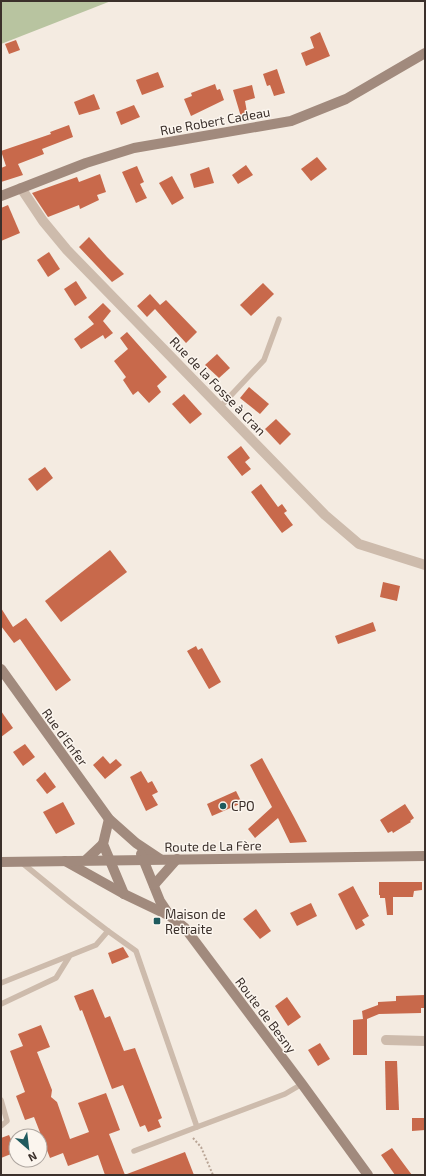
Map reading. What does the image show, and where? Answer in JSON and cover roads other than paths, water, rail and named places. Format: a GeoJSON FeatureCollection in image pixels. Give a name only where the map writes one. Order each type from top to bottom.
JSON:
{"type":"FeatureCollection","features":[{"type":"Feature","properties":{"kind":"main road","name":"Rue Robert Cadeau"},"geometry":{"type":"LineString","coordinates":[[1,196],[86,163],[134,148],[291,121],[346,99],[425,53]]}},
{"type":"Feature","properties":{"kind":"main road","name":"Rue d'Enfer"},"geometry":{"type":"LineString","coordinates":[[1,669],[109,819],[136,843],[160,859]]}},
{"type":"Feature","properties":{"kind":"main road"},"geometry":{"type":"LineString","coordinates":[[86,860],[103,844],[109,819]]}},
{"type":"Feature","properties":{"kind":"main road"},"geometry":{"type":"LineString","coordinates":[[136,843],[154,885],[170,916]]}},
{"type":"Feature","properties":{"kind":"main road"},"geometry":{"type":"LineString","coordinates":[[103,844],[124,894]]}},
{"type":"Feature","properties":{"kind":"main road","name":"Route de La Fère"},"geometry":{"type":"LineString","coordinates":[[1,862],[425,856]]}},
{"type":"Feature","properties":{"kind":"main road"},"geometry":{"type":"LineString","coordinates":[[154,885],[177,859]]}},
{"type":"Feature","properties":{"kind":"main road","name":"Route de Besny"},"geometry":{"type":"LineString","coordinates":[[65,861],[124,894],[170,916],[185,928],[302,1084],[363,1174]]}},
{"type":"Feature","properties":{"kind":"street","name":"Rue de la Fosse à Cran"},"geometry":{"type":"LineString","coordinates":[[21,188],[43,221],[67,250],[325,515],[360,544],[425,565]]}},
{"type":"Feature","properties":{"kind":"street"},"geometry":{"type":"LineString","coordinates":[[386,1040],[425,1041]]}},
{"type":"Feature","properties":{"kind":"lane"},"geometry":{"type":"LineString","coordinates":[[220,407],[264,360],[279,319]]}},
{"type":"Feature","properties":{"kind":"lane"},"geometry":{"type":"LineString","coordinates":[[20,862],[70,902],[136,951],[197,1127]]}},
{"type":"Feature","properties":{"kind":"lane"},"geometry":{"type":"LineString","coordinates":[[1,983],[96,945],[108,931]]}},
{"type":"Feature","properties":{"kind":"lane"},"geometry":{"type":"LineString","coordinates":[[1,1004],[56,978],[69,957]]}},
{"type":"Feature","properties":{"kind":"lane"},"geometry":{"type":"LineString","coordinates":[[134,1151],[285,1094],[302,1084]]}},
{"type":"Feature","properties":{"kind":"lane"},"geometry":{"type":"LineString","coordinates":[[1,1100],[7,1121],[1,1126]]}},
{"type":"Feature","properties":{"kind":"place","name":"CPO"},"geometry":{"type":"Point","coordinates":[223,806]}},
{"type":"Feature","properties":{"kind":"place","name":"Maison de Retraite"},"geometry":{"type":"Point","coordinates":[157,921]}}]}
